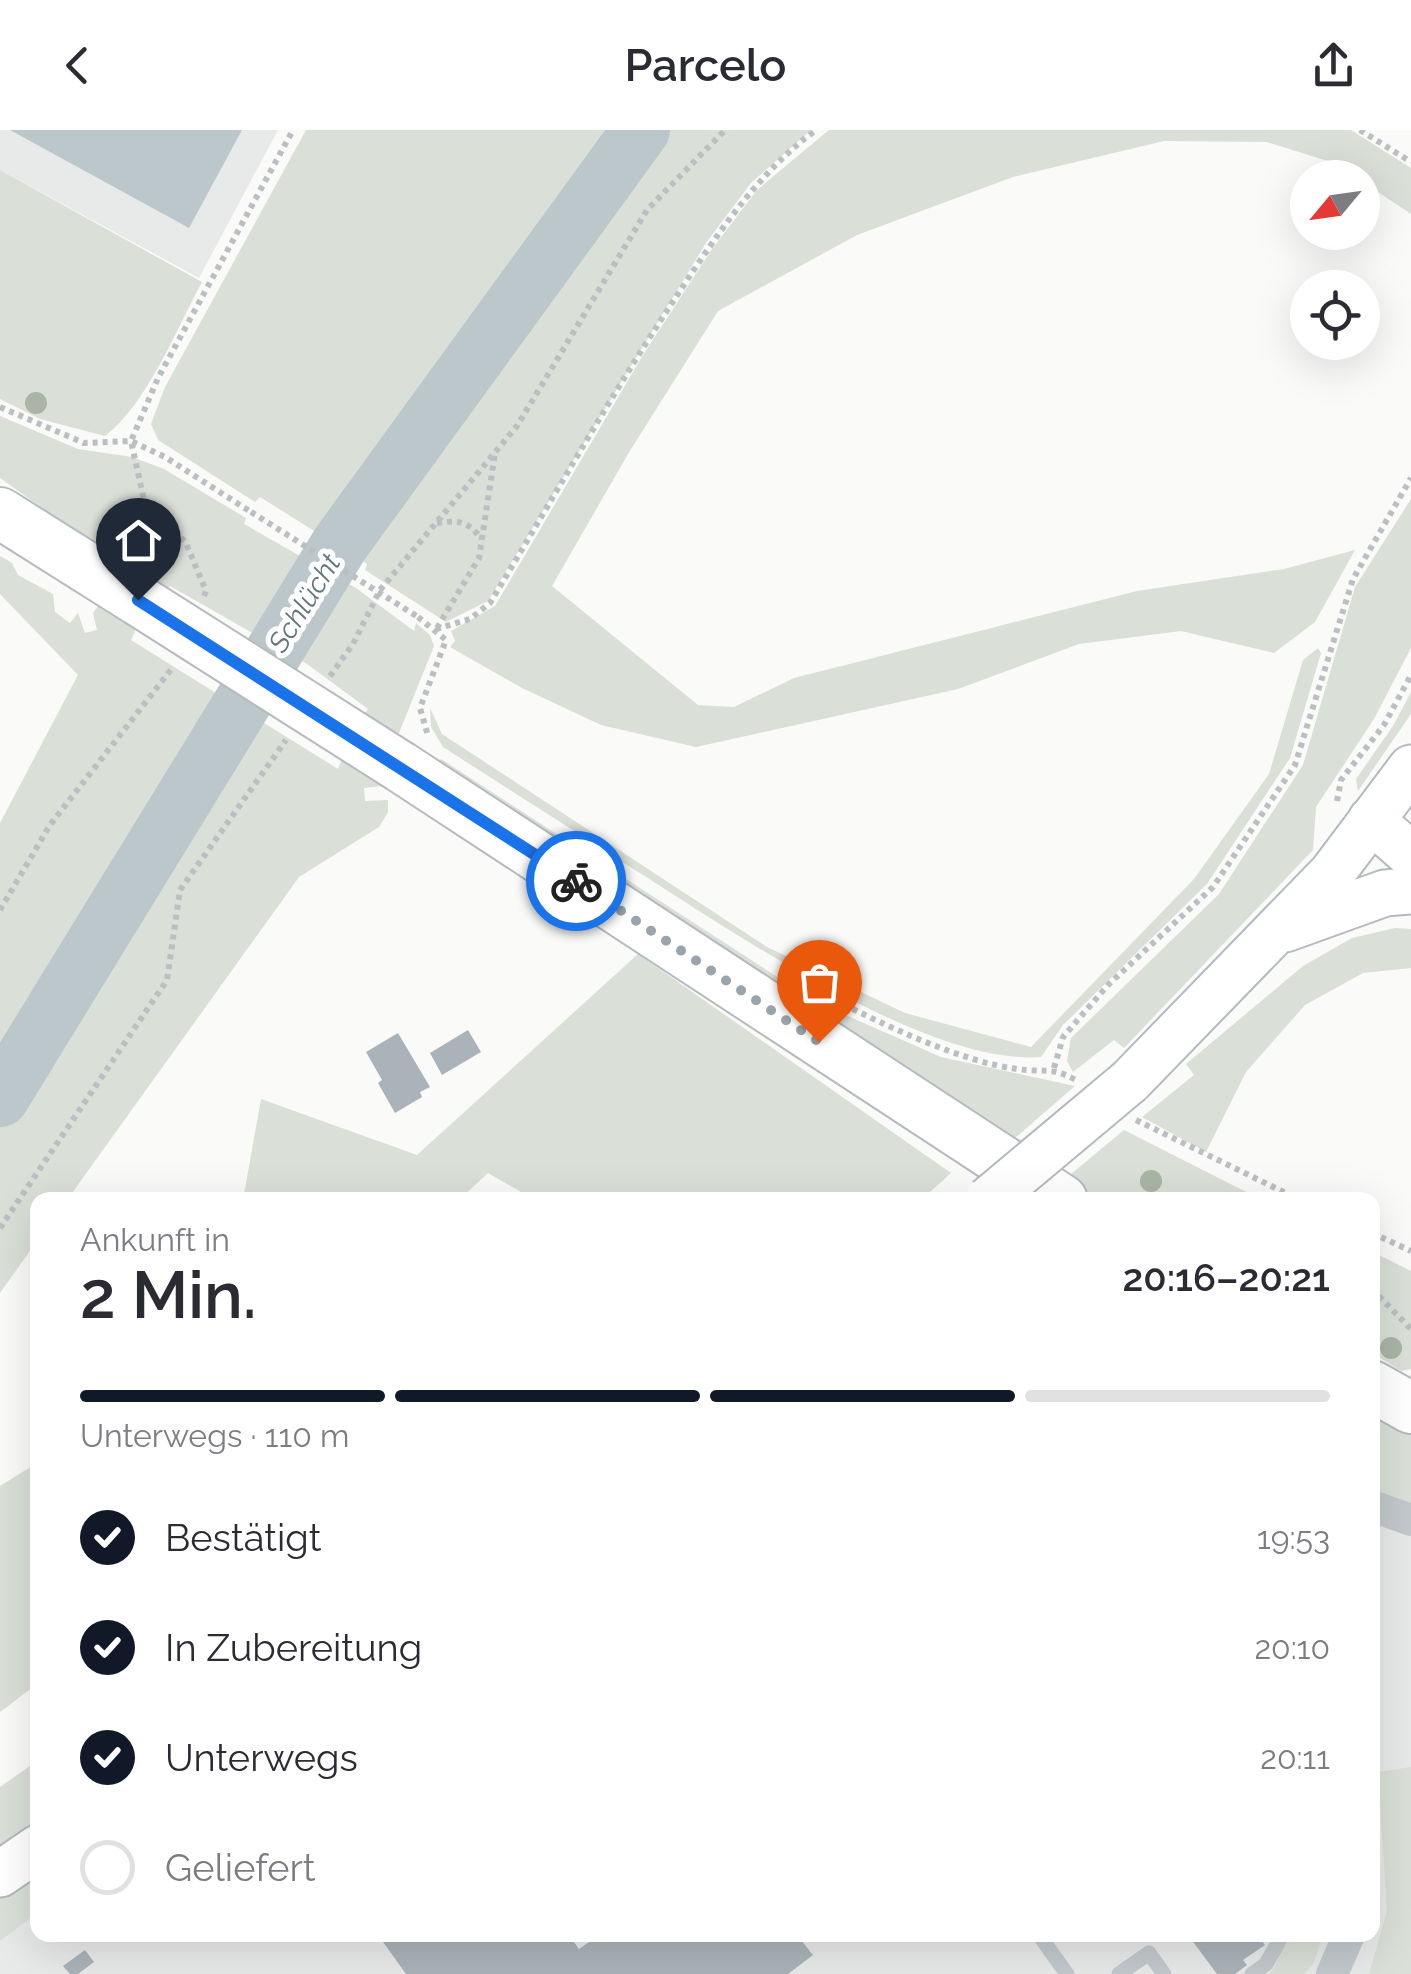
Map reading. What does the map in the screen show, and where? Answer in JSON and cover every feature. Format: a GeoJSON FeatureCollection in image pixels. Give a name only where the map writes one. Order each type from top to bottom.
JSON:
{"type":"FeatureCollection","features":[{"type":"Feature","properties":{"kind":"main road"},"geometry":{"type":"LineString","coordinates":[[0,513],[138,600],[417,755],[1050,1192]]}},
{"type":"Feature","properties":{"kind":"main road"},"geometry":{"type":"LineString","coordinates":[[997,1192],[1114,1093],[1278,931],[1332,873],[1410,769]]}},
{"type":"Feature","properties":{"kind":"main road"},"geometry":{"type":"LineString","coordinates":[[1371,820],[1411,855]]}},
{"type":"Feature","properties":{"kind":"main road"},"geometry":{"type":"LineString","coordinates":[[1278,931],[1386,893],[1411,891]]}},
{"type":"Feature","properties":{"kind":"main road"},"geometry":{"type":"LineString","coordinates":[[1380,1391],[1411,1408]]}},
{"type":"Feature","properties":{"kind":"main road"},"geometry":{"type":"LineString","coordinates":[[0,1874],[30,1853]]}},
{"type":"Feature","properties":{"kind":"street"},"geometry":{"type":"LineString","coordinates":[[1380,1509],[1411,1520]]}},
{"type":"Feature","properties":{"kind":"street"},"geometry":{"type":"LineString","coordinates":[[1332,1974],[1346,1942]]}},
{"type":"Feature","properties":{"kind":"lane"},"geometry":{"type":"LineString","coordinates":[[1044,1942],[1067,1974]]}},
{"type":"Feature","properties":{"kind":"lane"},"geometry":{"type":"LineString","coordinates":[[1252,1974],[1266,1964],[1278,1942]]}},
{"type":"Feature","properties":{"kind":"lane"},"geometry":{"type":"LineString","coordinates":[[1119,1974],[1149,1952],[1164,1974]]}},
{"type":"Feature","properties":{"kind":"path"},"geometry":{"type":"LineString","coordinates":[[200,606],[206,591],[186,542],[144,500],[131,441],[158,378],[293,130]]}},
{"type":"Feature","properties":{"kind":"path"},"geometry":{"type":"LineString","coordinates":[[321,690],[353,644],[380,590],[516,426],[647,210],[725,130]]}},
{"type":"Feature","properties":{"kind":"path"},"geometry":{"type":"LineString","coordinates":[[436,629],[470,618],[490,603],[640,351],[709,246],[753,188],[816,130]]}},
{"type":"Feature","properties":{"kind":"path"},"geometry":{"type":"LineString","coordinates":[[1360,130],[1411,162]]}},
{"type":"Feature","properties":{"kind":"path"},"geometry":{"type":"LineString","coordinates":[[0,407],[84,443],[131,441],[165,456],[436,629],[446,640],[420,708],[425,732],[417,755]]}},
{"type":"Feature","properties":{"kind":"path"},"geometry":{"type":"LineString","coordinates":[[436,629],[479,558],[495,450]]}},
{"type":"Feature","properties":{"kind":"path"},"geometry":{"type":"LineString","coordinates":[[1054,1068],[1064,1037],[1108,985],[1214,887],[1295,765],[1353,580],[1411,478]]}},
{"type":"Feature","properties":{"kind":"path"},"geometry":{"type":"LineString","coordinates":[[434,523],[456,520],[472,525],[482,540]]}},
{"type":"Feature","properties":{"kind":"path"},"geometry":{"type":"LineString","coordinates":[[0,910],[50,825],[173,666],[180,651]]}},
{"type":"Feature","properties":{"kind":"path"},"geometry":{"type":"LineString","coordinates":[[1371,820],[1337,800],[1341,780],[1384,725],[1411,674]]}},
{"type":"Feature","properties":{"kind":"path"},"geometry":{"type":"LineString","coordinates":[[0,1228],[167,980],[180,890],[288,736]]}},
{"type":"Feature","properties":{"kind":"path"},"geometry":{"type":"LineString","coordinates":[[827,995],[934,1044],[1017,1069],[1054,1068],[1114,1093],[1208,1158],[1282,1192]]}},
{"type":"Feature","properties":{"kind":"path"},"geometry":{"type":"LineString","coordinates":[[1380,1237],[1411,1251]]}},
{"type":"Feature","properties":{"kind":"path"},"geometry":{"type":"LineString","coordinates":[[1380,1298],[1411,1329]]}},
{"type":"Feature","properties":{"kind":"shaded area"},"geometry":{"type":"Polygon","coordinates":[[[0,130],[278,130],[199,278],[0,170],[0,130]]]}},
{"type":"Feature","properties":{"kind":"shaded area"},"geometry":{"type":"Polygon","coordinates":[[[10,130],[242,130],[189,228],[10,130]]]}},
{"type":"Feature","properties":{"kind":"shaded area"},"geometry":{"type":"Polygon","coordinates":[[[306,130],[811,130],[751,183],[706,243],[488,601],[446,622],[365,570],[367,564],[260,497],[255,502],[158,440],[151,424],[165,387],[306,130]]]}},
{"type":"Feature","properties":{"kind":"shaded area"},"geometry":{"type":"Polygon","coordinates":[[[829,130],[1351,130],[1411,168],[1411,214],[1380,193],[1380,160],[1325,160],[1267,142],[1164,141],[1013,177],[857,235],[718,311],[628,454],[552,586],[698,705],[734,707],[794,678],[1137,591],[1284,569],[1355,550],[1315,622],[1274,653],[1181,631],[1079,644],[958,689],[696,747],[601,725],[522,688],[450,647],[455,641],[451,631],[495,606],[643,355],[712,249],[757,190],[829,130]]]}},
{"type":"Feature","properties":{"kind":"shaded area"},"geometry":{"type":"Polygon","coordinates":[[[0,170],[202,282],[147,386],[105,436],[40,419],[0,399],[0,170]]]}},
{"type":"Feature","properties":{"kind":"shaded area"},"geometry":{"type":"Polygon","coordinates":[[[0,416],[78,449],[132,457],[164,469],[246,518],[244,524],[356,588],[414,631],[416,623],[430,635],[434,646],[397,738],[362,717],[368,709],[307,664],[170,586],[165,595],[0,478],[0,416]]]}},
{"type":"Feature","properties":{"kind":"shaded area"},"geometry":{"type":"Polygon","coordinates":[[[1411,499],[1411,648],[1374,719],[1316,807],[1313,850],[1124,1048],[1114,1040],[1073,1072],[1067,1061],[1071,1038],[1219,894],[1303,765],[1355,587],[1411,499]]]}},
{"type":"Feature","properties":{"kind":"shaded area"},"geometry":{"type":"Polygon","coordinates":[[[0,556],[12,563],[18,575],[53,594],[55,612],[70,623],[78,613],[85,633],[97,630],[93,613],[98,606],[136,629],[131,640],[338,769],[342,758],[383,786],[364,788],[365,801],[388,800],[388,812],[379,827],[299,877],[73,1192],[30,1192],[30,1251],[0,1293],[0,823],[78,675],[0,594],[0,556]]]}},
{"type":"Feature","properties":{"kind":"shaded area"},"geometry":{"type":"Polygon","coordinates":[[[1318,648],[1321,653],[1290,758],[1207,884],[1063,1025],[1041,1057],[996,1054],[945,1041],[836,992],[729,930],[443,747],[431,727],[430,708],[442,734],[767,947],[905,1013],[1031,1047],[1194,879],[1269,774],[1303,660],[1318,648]]]}},
{"type":"Feature","properties":{"kind":"shaded area"},"geometry":{"type":"Polygon","coordinates":[[[1411,692],[1411,714],[1358,791],[1356,779],[1411,692]]]}},
{"type":"Feature","properties":{"kind":"shaded area"},"geometry":{"type":"Polygon","coordinates":[[[441,759],[816,1002],[941,1057],[1075,1086],[1015,1138],[436,766],[441,759]]]}},
{"type":"Feature","properties":{"kind":"shaded area"},"geometry":{"type":"Polygon","coordinates":[[[1395,928],[1411,929],[1411,968],[1363,973],[1305,1005],[1246,1072],[1206,1152],[1142,1117],[1194,1075],[1186,1064],[1303,966],[1352,938],[1395,928]]]}},
{"type":"Feature","properties":{"kind":"shaded area"},"geometry":{"type":"Polygon","coordinates":[[[638,954],[951,1173],[930,1192],[521,1192],[488,1173],[468,1192],[244,1192],[261,1099],[417,1155],[638,954]]]}},
{"type":"Feature","properties":{"kind":"shaded area"},"geometry":{"type":"Polygon","coordinates":[[[1124,1130],[1246,1192],[1087,1192],[1065,1179],[1124,1130]]]}},
{"type":"Feature","properties":{"kind":"shaded area"},"geometry":{"type":"Polygon","coordinates":[[[1380,1256],[1411,1271],[1411,1369],[1401,1371],[1380,1358],[1380,1256]]]}},
{"type":"Feature","properties":{"kind":"shaded area"},"geometry":{"type":"Polygon","coordinates":[[[1380,1418],[1411,1435],[1411,1506],[1380,1495],[1380,1418]]]}},
{"type":"Feature","properties":{"kind":"shaded area"},"geometry":{"type":"Polygon","coordinates":[[[30,1467],[30,1689],[0,1712],[0,1486],[30,1467]]]}},
{"type":"Feature","properties":{"kind":"shaded area"},"geometry":{"type":"Polygon","coordinates":[[[1380,1495],[1411,1506],[1411,1974],[0,1974],[0,1896],[30,1875],[30,1942],[1380,1942],[1380,1495]]]}},
{"type":"Feature","properties":{"kind":"shaded area"},"geometry":{"type":"Polygon","coordinates":[[[30,1766],[30,1831],[0,1852],[0,1787],[30,1766]]]}},
{"type":"Feature","properties":{"kind":"shaded area"},"geometry":{"type":"Polygon","coordinates":[[[1411,1767],[1411,1974],[1369,1974],[1387,1911],[1380,1772],[1411,1767]]]}},
{"type":"Feature","properties":{"kind":"shaded area"},"geometry":{"type":"Polygon","coordinates":[[[30,1875],[30,1918],[0,1941],[0,1896],[30,1875]]]}},
{"type":"Feature","properties":{"kind":"shaded area"},"geometry":{"type":"Polygon","coordinates":[[[1283,1942],[1321,1942],[1314,1963],[1304,1974],[1269,1974],[1283,1942]]]}},
{"type":"Feature","properties":{"kind":"building"},"geometry":{"type":"Polygon","coordinates":[[[468,1030],[481,1052],[442,1075],[430,1053],[468,1030]]]}},
{"type":"Feature","properties":{"kind":"building"},"geometry":{"type":"Polygon","coordinates":[[[398,1033],[430,1087],[420,1092],[422,1097],[395,1113],[366,1052],[398,1033]]]}},
{"type":"Feature","properties":{"kind":"building"},"geometry":{"type":"Polygon","coordinates":[[[383,1942],[574,1942],[579,1949],[589,1942],[803,1942],[813,1955],[788,1974],[406,1974],[383,1942]]]}},
{"type":"Feature","properties":{"kind":"building"},"geometry":{"type":"Polygon","coordinates":[[[1193,1942],[1265,1945],[1243,1960],[1247,1965],[1235,1974],[1217,1974],[1193,1942]]]}},
{"type":"Feature","properties":{"kind":"building"},"geometry":{"type":"Polygon","coordinates":[[[85,1950],[94,1962],[78,1974],[70,1974],[63,1966],[85,1950]]]}},
{"type":"Feature","properties":{"kind":"waterway","name":"Schlücht"},"geometry":{"type":"LineString","coordinates":[[0,1098],[340,544],[641,130]]}},
{"type":"Feature","properties":{"kind":"way so far"},"geometry":{"type":"LineString","coordinates":[[576,881],[819,1042]]}},
{"type":"Feature","properties":{"kind":"route"},"geometry":{"type":"LineString","coordinates":[[138,600],[576,881]]}}]}
